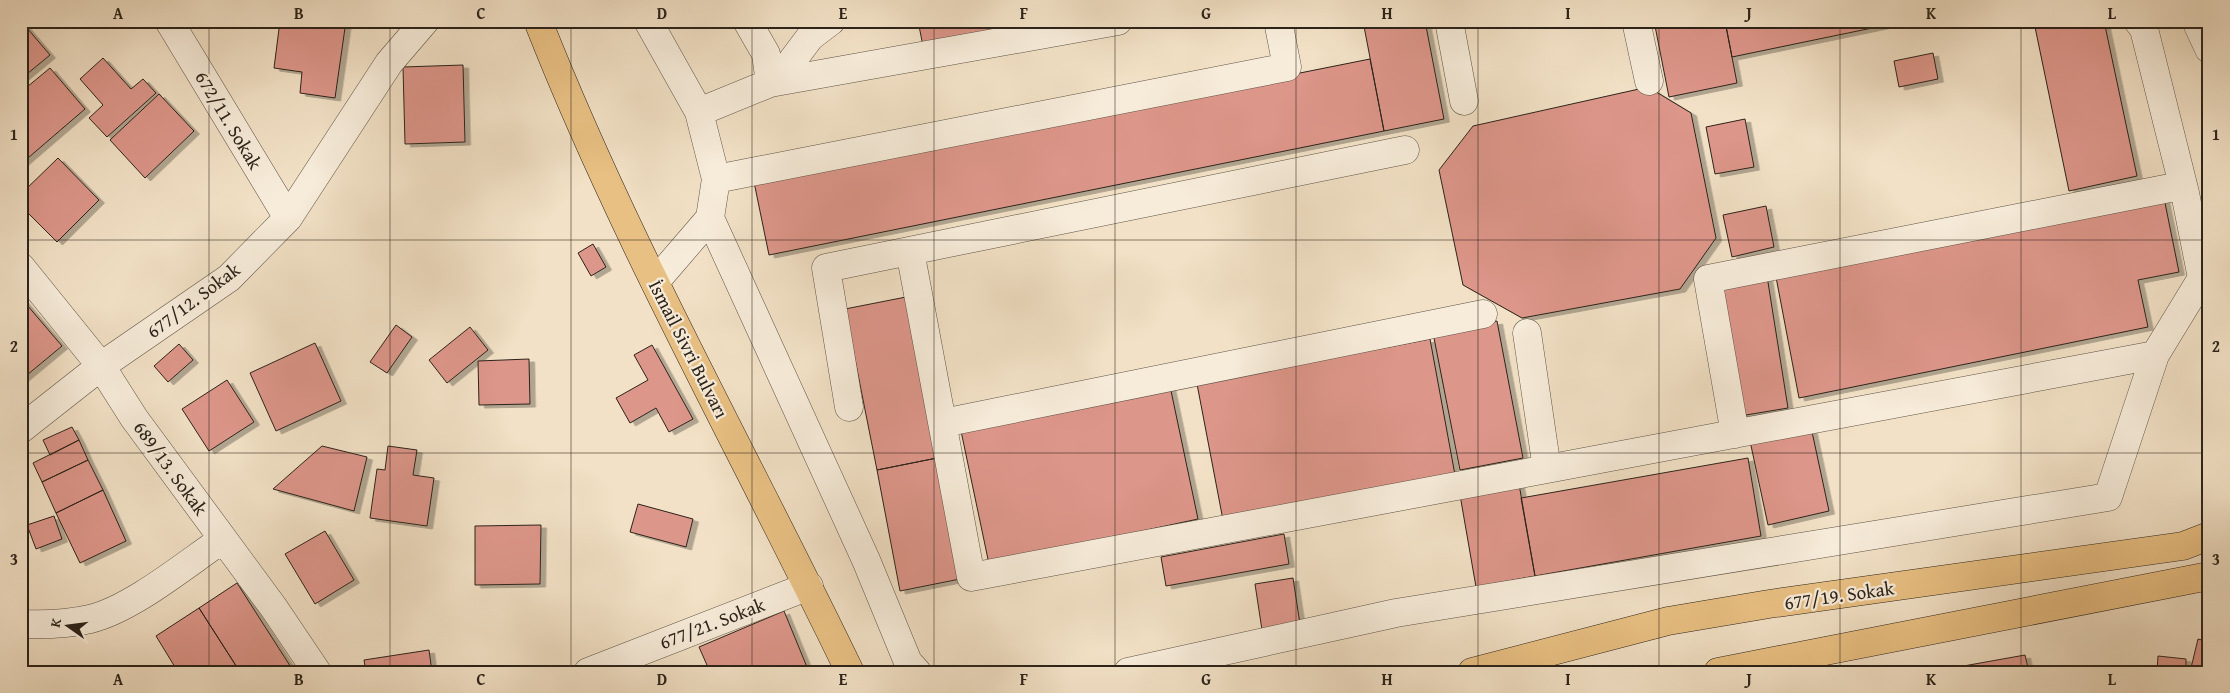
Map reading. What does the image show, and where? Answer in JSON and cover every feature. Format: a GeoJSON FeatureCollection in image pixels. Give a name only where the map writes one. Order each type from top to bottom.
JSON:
{"type":"FeatureCollection","features":[{"type":"Feature","properties":{"kind":"main road","name":"İsmail Sivri Bulvarı"},"geometry":{"type":"LineString","coordinates":[[538,21],[564,87],[656,282],[809,586],[850,672]]}},
{"type":"Feature","properties":{"kind":"main road","name":"677/19. Sokak"},"geometry":{"type":"LineString","coordinates":[[1472,672],[1668,621],[1779,603],[2183,546],[2209,536]]}},
{"type":"Feature","properties":{"kind":"main road"},"geometry":{"type":"LineString","coordinates":[[1718,672],[2209,576]]}},
{"type":"Feature","properties":{"kind":"street","name":"672/11. Sokak"},"geometry":{"type":"LineString","coordinates":[[169,21],[288,218]]}},
{"type":"Feature","properties":{"kind":"street","name":"677/12. Sokak"},"geometry":{"type":"LineString","coordinates":[[21,429],[101,366],[229,278],[288,218],[389,63],[425,21]]}},
{"type":"Feature","properties":{"kind":"street"},"geometry":{"type":"LineString","coordinates":[[648,21],[700,112],[716,179],[710,218],[656,282]]}},
{"type":"Feature","properties":{"kind":"street"},"geometry":{"type":"LineString","coordinates":[[747,21],[766,54],[774,82]]}},
{"type":"Feature","properties":{"kind":"street"},"geometry":{"type":"LineString","coordinates":[[774,82],[810,37],[831,21]]}},
{"type":"Feature","properties":{"kind":"street"},"geometry":{"type":"LineString","coordinates":[[700,112],[774,82],[1118,21]]}},
{"type":"Feature","properties":{"kind":"street"},"geometry":{"type":"LineString","coordinates":[[716,179],[1288,68],[1278,21]]}},
{"type":"Feature","properties":{"kind":"street"},"geometry":{"type":"LineString","coordinates":[[1449,21],[1464,101]]}},
{"type":"Feature","properties":{"kind":"street"},"geometry":{"type":"LineString","coordinates":[[1636,21],[1649,81]]}},
{"type":"Feature","properties":{"kind":"street"},"geometry":{"type":"LineString","coordinates":[[1128,672],[1396,614],[2108,497],[2156,355],[2202,278],[2180,173],[2144,29],[2138,21]]}},
{"type":"Feature","properties":{"kind":"street"},"geometry":{"type":"LineString","coordinates":[[2196,21],[2209,49]]}},
{"type":"Feature","properties":{"kind":"street"},"geometry":{"type":"LineString","coordinates":[[848,407],[826,268],[1406,150]]}},
{"type":"Feature","properties":{"kind":"street"},"geometry":{"type":"LineString","coordinates":[[1735,434],[1708,278],[2170,188]]}},
{"type":"Feature","properties":{"kind":"street"},"geometry":{"type":"LineString","coordinates":[[710,218],[866,560],[908,662],[917,672]]}},
{"type":"Feature","properties":{"kind":"street"},"geometry":{"type":"LineString","coordinates":[[910,252],[971,577],[2156,355]]}},
{"type":"Feature","properties":{"kind":"street","name":"689/13. Sokak"},"geometry":{"type":"LineString","coordinates":[[21,267],[101,366],[134,418],[318,672]]}},
{"type":"Feature","properties":{"kind":"street"},"geometry":{"type":"LineString","coordinates":[[943,424],[1483,314]]}},
{"type":"Feature","properties":{"kind":"street"},"geometry":{"type":"LineString","coordinates":[[1527,333],[1547,469]]}},
{"type":"Feature","properties":{"kind":"street"},"geometry":{"type":"LineString","coordinates":[[21,624],[36,625],[90,619],[108,612],[134,600],[223,539]]}},
{"type":"Feature","properties":{"kind":"street","name":"677/21. Sokak"},"geometry":{"type":"LineString","coordinates":[[588,672],[809,586]]}},
{"type":"Feature","properties":{"kind":"building"},"geometry":{"type":"Polygon","coordinates":[[[21,21],[50,55],[21,79],[21,21]]]}},
{"type":"Feature","properties":{"kind":"building"},"geometry":{"type":"Polygon","coordinates":[[[280,21],[346,21],[335,98],[300,93],[302,72],[274,68],[280,21]]]}},
{"type":"Feature","properties":{"kind":"building"},"geometry":{"type":"Polygon","coordinates":[[[918,21],[1049,21],[923,46],[918,21]]]}},
{"type":"Feature","properties":{"kind":"building"},"geometry":{"type":"Polygon","coordinates":[[[1363,21],[1425,21],[1444,119],[1384,131],[1363,21]]]}},
{"type":"Feature","properties":{"kind":"building"},"geometry":{"type":"Polygon","coordinates":[[[1654,21],[1725,21],[1737,83],[1669,97],[1654,21]]]}},
{"type":"Feature","properties":{"kind":"building"},"geometry":{"type":"Polygon","coordinates":[[[1725,21],[1906,21],[1732,57],[1725,21]]]}},
{"type":"Feature","properties":{"kind":"building"},"geometry":{"type":"Polygon","coordinates":[[[2060,21],[2104,21],[2137,176],[2069,191],[2035,27],[2060,21]]]}},
{"type":"Feature","properties":{"kind":"building"},"geometry":{"type":"Polygon","coordinates":[[[1933,53],[1938,79],[1899,87],[1894,61],[1933,53]]]}},
{"type":"Feature","properties":{"kind":"building"},"geometry":{"type":"Polygon","coordinates":[[[103,58],[131,89],[143,79],[156,93],[107,137],[89,118],[103,105],[80,79],[103,58]]]}},
{"type":"Feature","properties":{"kind":"building"},"geometry":{"type":"Polygon","coordinates":[[[1370,59],[1384,131],[769,255],[754,182],[1370,59]]]}},
{"type":"Feature","properties":{"kind":"building"},"geometry":{"type":"Polygon","coordinates":[[[463,65],[465,142],[405,144],[403,67],[463,65]]]}},
{"type":"Feature","properties":{"kind":"building"},"geometry":{"type":"Polygon","coordinates":[[[50,68],[85,109],[21,164],[21,92],[50,68]]]}},
{"type":"Feature","properties":{"kind":"building"},"geometry":{"type":"Polygon","coordinates":[[[1648,87],[1691,113],[1716,238],[1680,289],[1522,318],[1463,285],[1439,170],[1473,126],[1648,87]]]}},
{"type":"Feature","properties":{"kind":"building"},"geometry":{"type":"Polygon","coordinates":[[[159,94],[194,131],[145,178],[110,140],[159,94]]]}},
{"type":"Feature","properties":{"kind":"building"},"geometry":{"type":"Polygon","coordinates":[[[1745,119],[1754,167],[1715,174],[1706,127],[1745,119]]]}},
{"type":"Feature","properties":{"kind":"building"},"geometry":{"type":"Polygon","coordinates":[[[58,158],[99,200],[57,242],[21,206],[21,194],[58,158]]]}},
{"type":"Feature","properties":{"kind":"building"},"geometry":{"type":"Polygon","coordinates":[[[2164,198],[2179,272],[2138,280],[2148,327],[1799,398],[1776,277],[2164,198]]]}},
{"type":"Feature","properties":{"kind":"building"},"geometry":{"type":"Polygon","coordinates":[[[1766,206],[1774,247],[1732,257],[1723,215],[1766,206]]]}},
{"type":"Feature","properties":{"kind":"building"},"geometry":{"type":"Polygon","coordinates":[[[593,244],[606,267],[591,276],[578,253],[593,244]]]}},
{"type":"Feature","properties":{"kind":"building"},"geometry":{"type":"Polygon","coordinates":[[[1767,276],[1788,408],[1740,416],[1718,284],[1767,276]]]}},
{"type":"Feature","properties":{"kind":"building"},"geometry":{"type":"Polygon","coordinates":[[[906,297],[937,458],[877,470],[845,309],[906,297]]]}},
{"type":"Feature","properties":{"kind":"building"},"geometry":{"type":"Polygon","coordinates":[[[21,298],[62,346],[21,380],[21,298]]]}},
{"type":"Feature","properties":{"kind":"building"},"geometry":{"type":"Polygon","coordinates":[[[1497,321],[1523,458],[1460,470],[1433,333],[1497,321]]]}},
{"type":"Feature","properties":{"kind":"building"},"geometry":{"type":"Polygon","coordinates":[[[396,325],[412,337],[387,373],[370,362],[396,325]]]}},
{"type":"Feature","properties":{"kind":"building"},"geometry":{"type":"Polygon","coordinates":[[[470,327],[488,350],[447,383],[429,360],[470,327]]]}},
{"type":"Feature","properties":{"kind":"building"},"geometry":{"type":"Polygon","coordinates":[[[1430,339],[1455,475],[1223,520],[1197,384],[1430,339]]]}},
{"type":"Feature","properties":{"kind":"building"},"geometry":{"type":"Polygon","coordinates":[[[315,343],[341,401],[276,431],[250,373],[315,343]]]}},
{"type":"Feature","properties":{"kind":"building"},"geometry":{"type":"Polygon","coordinates":[[[179,344],[193,360],[168,382],[154,366],[179,344]]]}},
{"type":"Feature","properties":{"kind":"building"},"geometry":{"type":"Polygon","coordinates":[[[652,345],[693,419],[669,432],[656,408],[630,423],[616,398],[648,380],[634,355],[652,345]]]}},
{"type":"Feature","properties":{"kind":"building"},"geometry":{"type":"Polygon","coordinates":[[[529,359],[530,404],[479,405],[478,361],[529,359]]]}},
{"type":"Feature","properties":{"kind":"building"},"geometry":{"type":"Polygon","coordinates":[[[227,380],[254,422],[209,451],[182,409],[227,380]]]}},
{"type":"Feature","properties":{"kind":"building"},"geometry":{"type":"Polygon","coordinates":[[[1170,386],[1198,519],[989,564],[961,431],[1170,386]]]}},
{"type":"Feature","properties":{"kind":"building"},"geometry":{"type":"Polygon","coordinates":[[[72,427],[79,440],[50,455],[43,440],[72,427]]]}},
{"type":"Feature","properties":{"kind":"building"},"geometry":{"type":"Polygon","coordinates":[[[1811,427],[1829,511],[1768,525],[1750,441],[1811,427]]]}},
{"type":"Feature","properties":{"kind":"building"},"geometry":{"type":"Polygon","coordinates":[[[79,440],[88,460],[42,482],[33,463],[79,440]]]}},
{"type":"Feature","properties":{"kind":"building"},"geometry":{"type":"Polygon","coordinates":[[[322,446],[367,457],[354,511],[273,489],[322,446]]]}},
{"type":"Feature","properties":{"kind":"building"},"geometry":{"type":"Polygon","coordinates":[[[388,446],[417,450],[413,475],[434,478],[427,526],[370,518],[377,469],[385,470],[388,446]]]}},
{"type":"Feature","properties":{"kind":"building"},"geometry":{"type":"Polygon","coordinates":[[[937,458],[960,579],[900,591],[877,470],[937,458]]]}},
{"type":"Feature","properties":{"kind":"building"},"geometry":{"type":"Polygon","coordinates":[[[1748,458],[1761,536],[1535,576],[1521,498],[1748,458]]]}},
{"type":"Feature","properties":{"kind":"building"},"geometry":{"type":"Polygon","coordinates":[[[88,460],[103,490],[56,513],[42,482],[88,460]]]}},
{"type":"Feature","properties":{"kind":"building"},"geometry":{"type":"Polygon","coordinates":[[[1519,484],[1535,576],[1476,587],[1460,495],[1519,484]]]}},
{"type":"Feature","properties":{"kind":"building"},"geometry":{"type":"Polygon","coordinates":[[[103,490],[126,541],[80,563],[56,513],[103,490]]]}},
{"type":"Feature","properties":{"kind":"building"},"geometry":{"type":"Polygon","coordinates":[[[638,504],[693,519],[686,547],[630,532],[638,504]]]}},
{"type":"Feature","properties":{"kind":"building"},"geometry":{"type":"Polygon","coordinates":[[[54,516],[62,539],[36,549],[27,525],[54,516]]]}},
{"type":"Feature","properties":{"kind":"building"},"geometry":{"type":"Polygon","coordinates":[[[541,525],[540,584],[475,585],[475,526],[541,525]]]}},
{"type":"Feature","properties":{"kind":"building"},"geometry":{"type":"Polygon","coordinates":[[[325,531],[354,580],[315,604],[285,554],[325,531]]]}},
{"type":"Feature","properties":{"kind":"building"},"geometry":{"type":"Polygon","coordinates":[[[1284,534],[1289,564],[1166,586],[1161,557],[1284,534]]]}},
{"type":"Feature","properties":{"kind":"building"},"geometry":{"type":"Polygon","coordinates":[[[1293,578],[1300,624],[1262,630],[1255,584],[1293,578]]]}},
{"type":"Feature","properties":{"kind":"building"},"geometry":{"type":"Polygon","coordinates":[[[237,583],[294,672],[240,672],[199,608],[237,583]]]}},
{"type":"Feature","properties":{"kind":"building"},"geometry":{"type":"Polygon","coordinates":[[[199,608],[240,672],[178,672],[156,636],[199,608]]]}},
{"type":"Feature","properties":{"kind":"building"},"geometry":{"type":"Polygon","coordinates":[[[784,611],[809,672],[710,672],[699,647],[784,611]]]}},
{"type":"Feature","properties":{"kind":"building"},"geometry":{"type":"Polygon","coordinates":[[[2198,639],[2209,642],[2209,672],[2190,672],[2198,639]]]}},
{"type":"Feature","properties":{"kind":"building"},"geometry":{"type":"Polygon","coordinates":[[[429,650],[432,672],[366,672],[364,660],[429,650]]]}},
{"type":"Feature","properties":{"kind":"building"},"geometry":{"type":"Polygon","coordinates":[[[2025,655],[2029,672],[1930,672],[2025,655]]]}},
{"type":"Feature","properties":{"kind":"building"},"geometry":{"type":"Polygon","coordinates":[[[2158,656],[2186,659],[2186,672],[2157,672],[2158,656]]]}}]}
